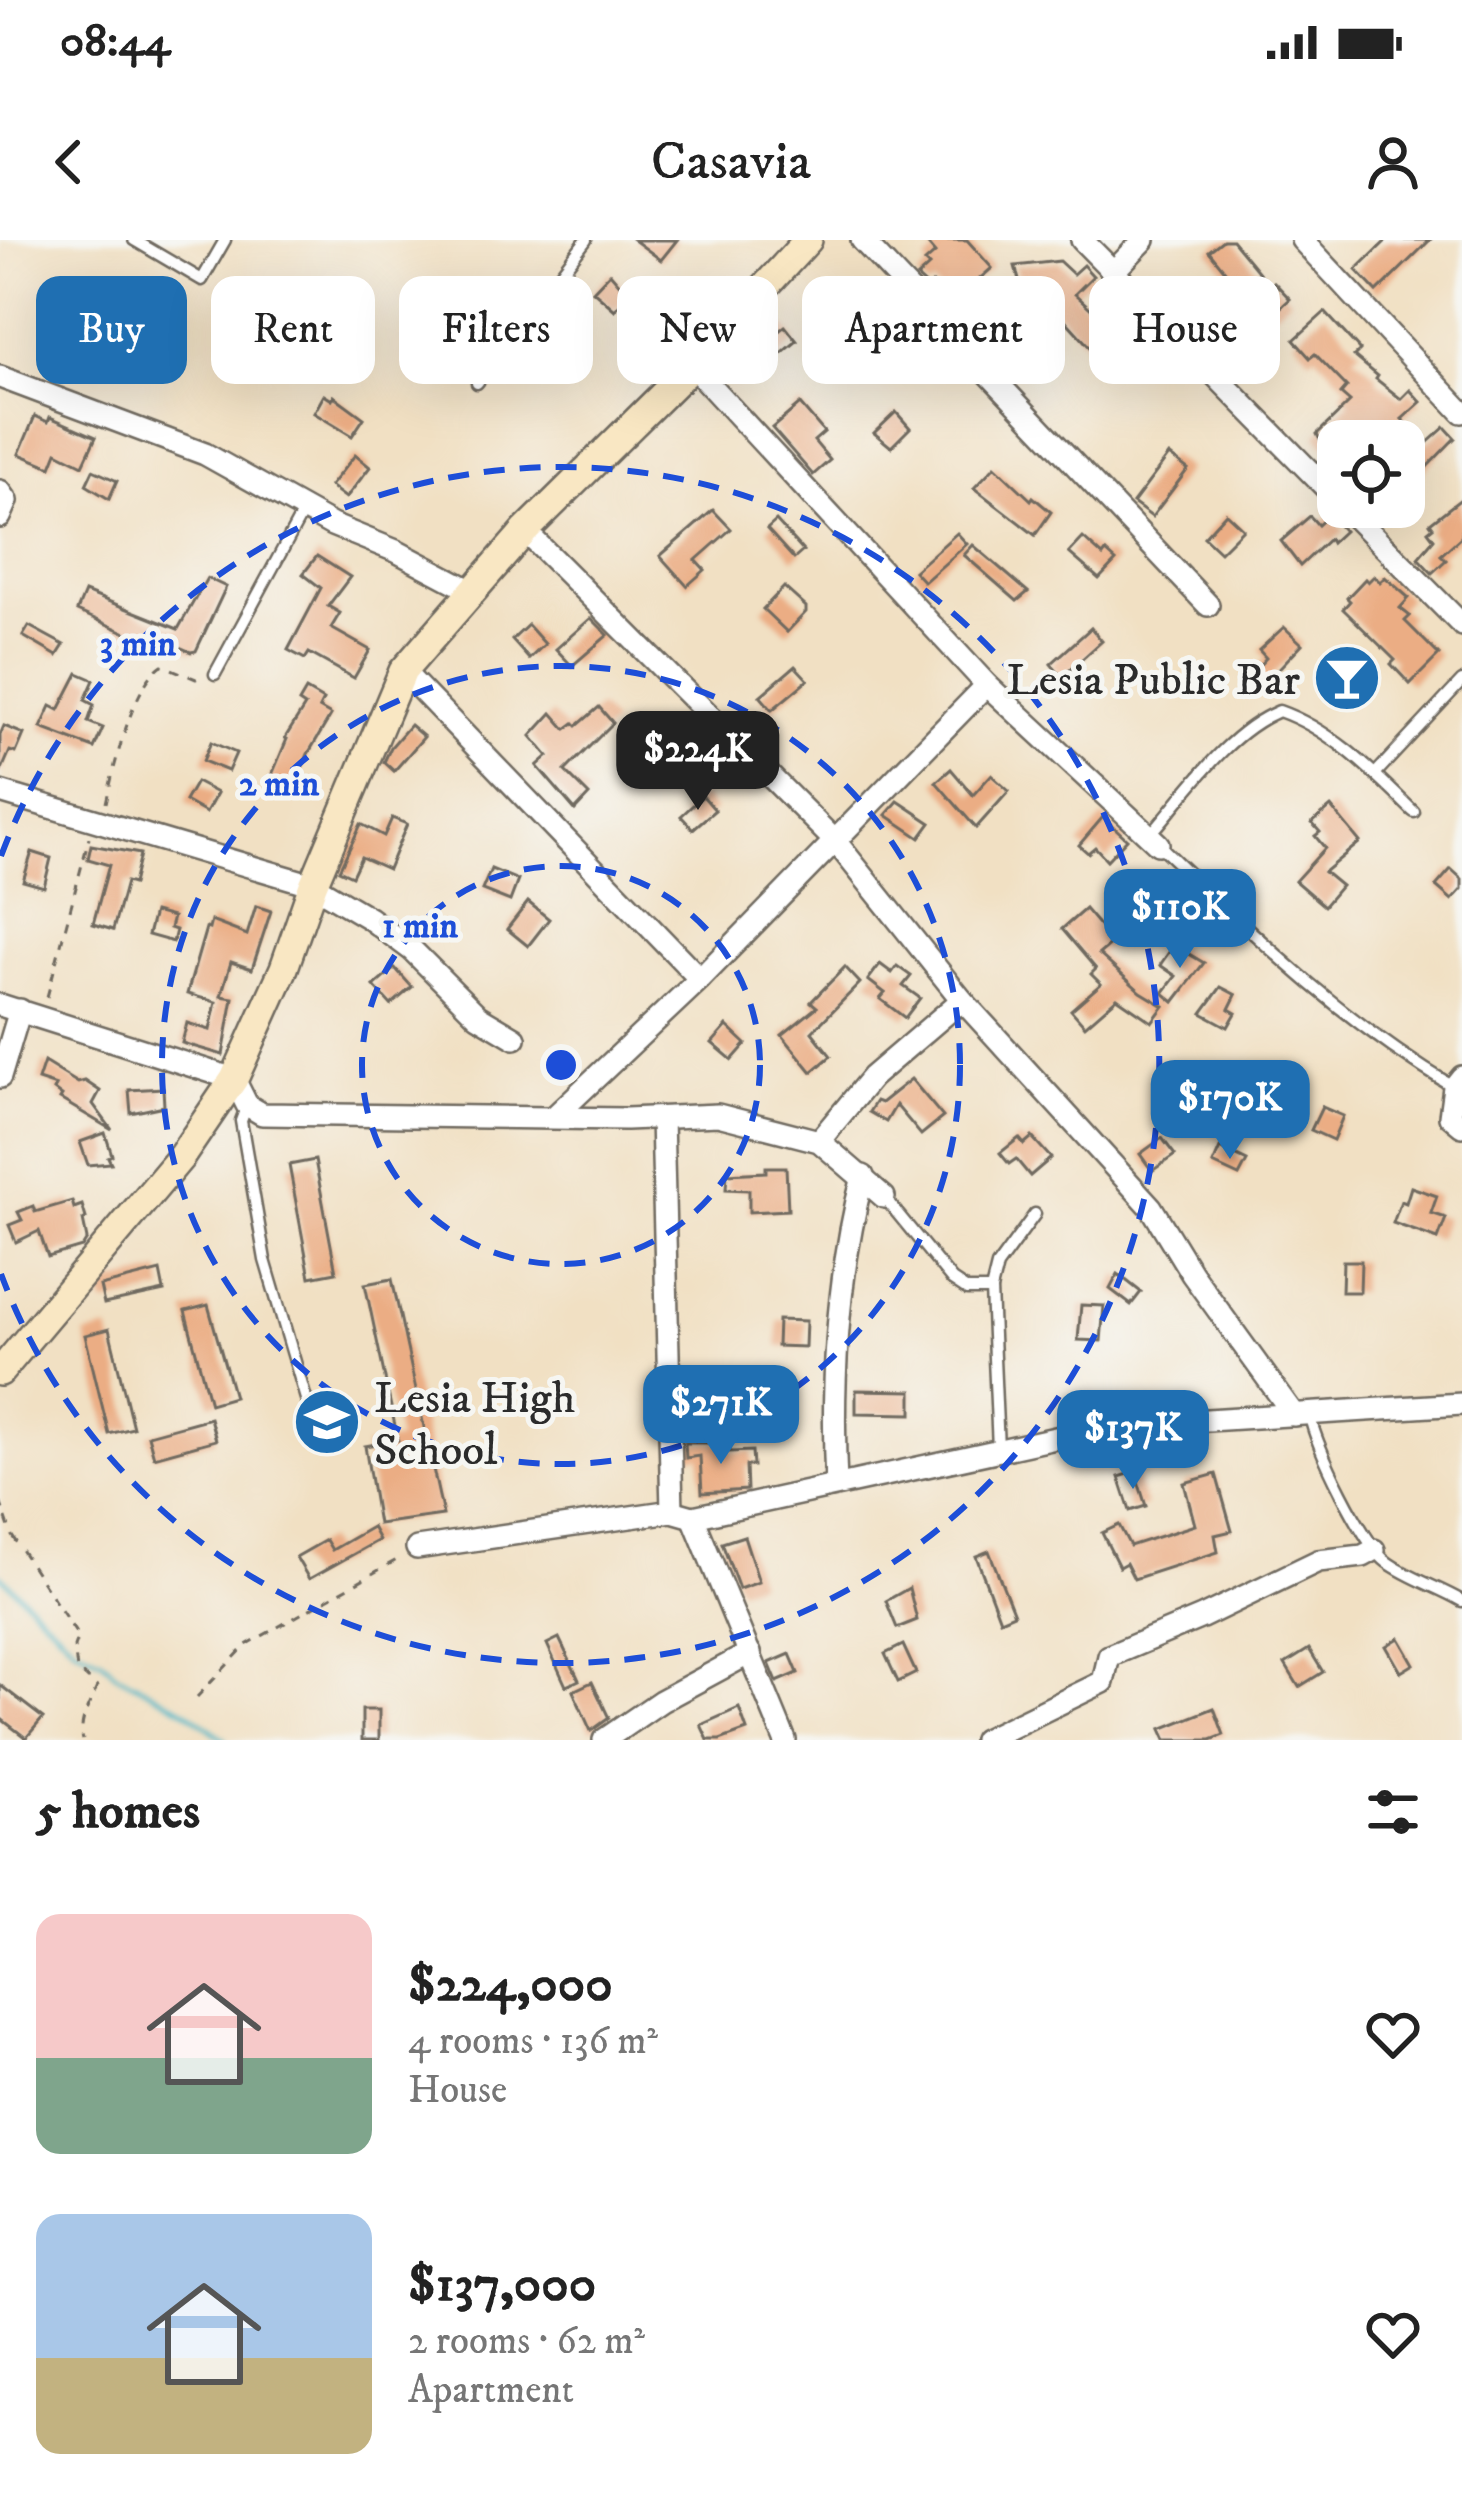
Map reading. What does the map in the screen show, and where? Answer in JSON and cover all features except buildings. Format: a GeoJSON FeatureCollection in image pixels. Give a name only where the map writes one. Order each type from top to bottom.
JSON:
{"type":"FeatureCollection","features":[{"type":"Feature","properties":{"kind":"street"},"geometry":{"type":"LineString","coordinates":[[775,276],[808,240]]}},
{"type":"Feature","properties":{"kind":"street"},"geometry":{"type":"LineString","coordinates":[[862,240],[1208,605]]}},
{"type":"Feature","properties":{"kind":"street"},"geometry":{"type":"LineString","coordinates":[[1082,240],[1317,479]]}},
{"type":"Feature","properties":{"kind":"street"},"geometry":{"type":"LineString","coordinates":[[1114,271],[1144,240]]}},
{"type":"Feature","properties":{"kind":"street"},"geometry":{"type":"LineString","coordinates":[[1302,240],[1462,412]]}},
{"type":"Feature","properties":{"kind":"street"},"geometry":{"type":"LineString","coordinates":[[0,377],[205,454],[304,510],[470,590]]}},
{"type":"Feature","properties":{"kind":"street"},"geometry":{"type":"LineString","coordinates":[[0,1372],[181,1156],[234,1079],[284,968],[313,885],[403,671],[525,531],[674,384]]}},
{"type":"Feature","properties":{"kind":"street"},"geometry":{"type":"LineString","coordinates":[[709,384],[987,685],[1154,840]]}},
{"type":"Feature","properties":{"kind":"street"},"geometry":{"type":"LineString","coordinates":[[0,491],[7,501],[0,517]]}},
{"type":"Feature","properties":{"kind":"street"},"geometry":{"type":"LineString","coordinates":[[1366,528],[1462,625]]}},
{"type":"Feature","properties":{"kind":"street"},"geometry":{"type":"LineString","coordinates":[[525,531],[836,842],[962,1000],[1151,1207],[1192,1274],[1290,1406],[1302,1415]]}},
{"type":"Feature","properties":{"kind":"street"},"geometry":{"type":"LineString","coordinates":[[403,671],[700,979]]}},
{"type":"Feature","properties":{"kind":"street"},"geometry":{"type":"LineString","coordinates":[[554,1118],[700,979],[987,685]]}},
{"type":"Feature","properties":{"kind":"street"},"geometry":{"type":"LineString","coordinates":[[0,793],[313,885],[412,950],[478,1016],[514,1038]]}},
{"type":"Feature","properties":{"kind":"street"},"geometry":{"type":"LineString","coordinates":[[819,1141],[872,1077],[962,1000]]}},
{"type":"Feature","properties":{"kind":"street"},"geometry":{"type":"LineString","coordinates":[[0,1077],[21,1010],[234,1079],[247,1105],[262,1114],[718,1115],[819,1141],[884,1197]]}},
{"type":"Feature","properties":{"kind":"street"},"geometry":{"type":"LineString","coordinates":[[1458,1082],[1450,1116],[1462,1126]]}},
{"type":"Feature","properties":{"kind":"street"},"geometry":{"type":"LineString","coordinates":[[662,1118],[682,1514],[750,1653],[785,1740]]}},
{"type":"Feature","properties":{"kind":"street"},"geometry":{"type":"LineString","coordinates":[[836,1484],[832,1392],[848,1234],[863,1176]]}},
{"type":"Feature","properties":{"kind":"street"},"geometry":{"type":"LineString","coordinates":[[417,1548],[682,1514],[1144,1424],[1462,1403]]}},
{"type":"Feature","properties":{"kind":"street"},"geometry":{"type":"LineString","coordinates":[[984,1740],[1103,1682],[1109,1656],[1318,1561],[1363,1556],[1374,1550]]}},
{"type":"Feature","properties":{"kind":"street"},"geometry":{"type":"LineString","coordinates":[[604,1740],[661,1701],[750,1653]]}},
{"type":"Feature","properties":{"kind":"lane"},"geometry":{"type":"LineString","coordinates":[[134,240],[202,280],[225,240]]}},
{"type":"Feature","properties":{"kind":"lane"},"geometry":{"type":"LineString","coordinates":[[559,276],[586,240]]}},
{"type":"Feature","properties":{"kind":"lane"},"geometry":{"type":"LineString","coordinates":[[215,674],[304,510]]}},
{"type":"Feature","properties":{"kind":"lane"},"geometry":{"type":"LineString","coordinates":[[1375,774],[1462,681]]}},
{"type":"Feature","properties":{"kind":"lane"},"geometry":{"type":"LineString","coordinates":[[1414,812],[1311,722],[1279,711],[1262,718],[1228,746],[1154,840],[1272,953],[1385,1046],[1458,1082]]}},
{"type":"Feature","properties":{"kind":"lane"},"geometry":{"type":"LineString","coordinates":[[247,1105],[242,1121],[266,1260],[319,1443]]}},
{"type":"Feature","properties":{"kind":"lane"},"geometry":{"type":"LineString","coordinates":[[884,1197],[952,1280],[967,1290],[991,1290]]}},
{"type":"Feature","properties":{"kind":"lane"},"geometry":{"type":"LineString","coordinates":[[998,1449],[991,1290],[997,1266],[1035,1214]]}},
{"type":"Feature","properties":{"kind":"lane"},"geometry":{"type":"LineString","coordinates":[[1302,1415],[1374,1550],[1389,1564],[1462,1601]]}},
{"type":"Feature","properties":{"kind":"path"},"geometry":{"type":"LineString","coordinates":[[21,1010],[98,821],[130,719],[152,673],[162,665],[196,679],[215,674]]}},
{"type":"Feature","properties":{"kind":"path"},"geometry":{"type":"LineString","coordinates":[[0,1501],[12,1536],[78,1636],[76,1669],[97,1687],[81,1732],[83,1740]]}},
{"type":"Feature","properties":{"kind":"path"},"geometry":{"type":"LineString","coordinates":[[197,1697],[246,1645],[417,1548]]}},
{"type":"Feature","properties":{"kind":"waterway"},"geometry":{"type":"LineString","coordinates":[[0,1575],[74,1647],[188,1712],[225,1740]]}},
{"type":"Feature","properties":{"kind":"place","name":"Lesia Public Bar"},"geometry":{"type":"Point","coordinates":[1347,678]}},
{"type":"Feature","properties":{"kind":"place","name":"Lesia High School"},"geometry":{"type":"Point","coordinates":[327,1422]}}]}
